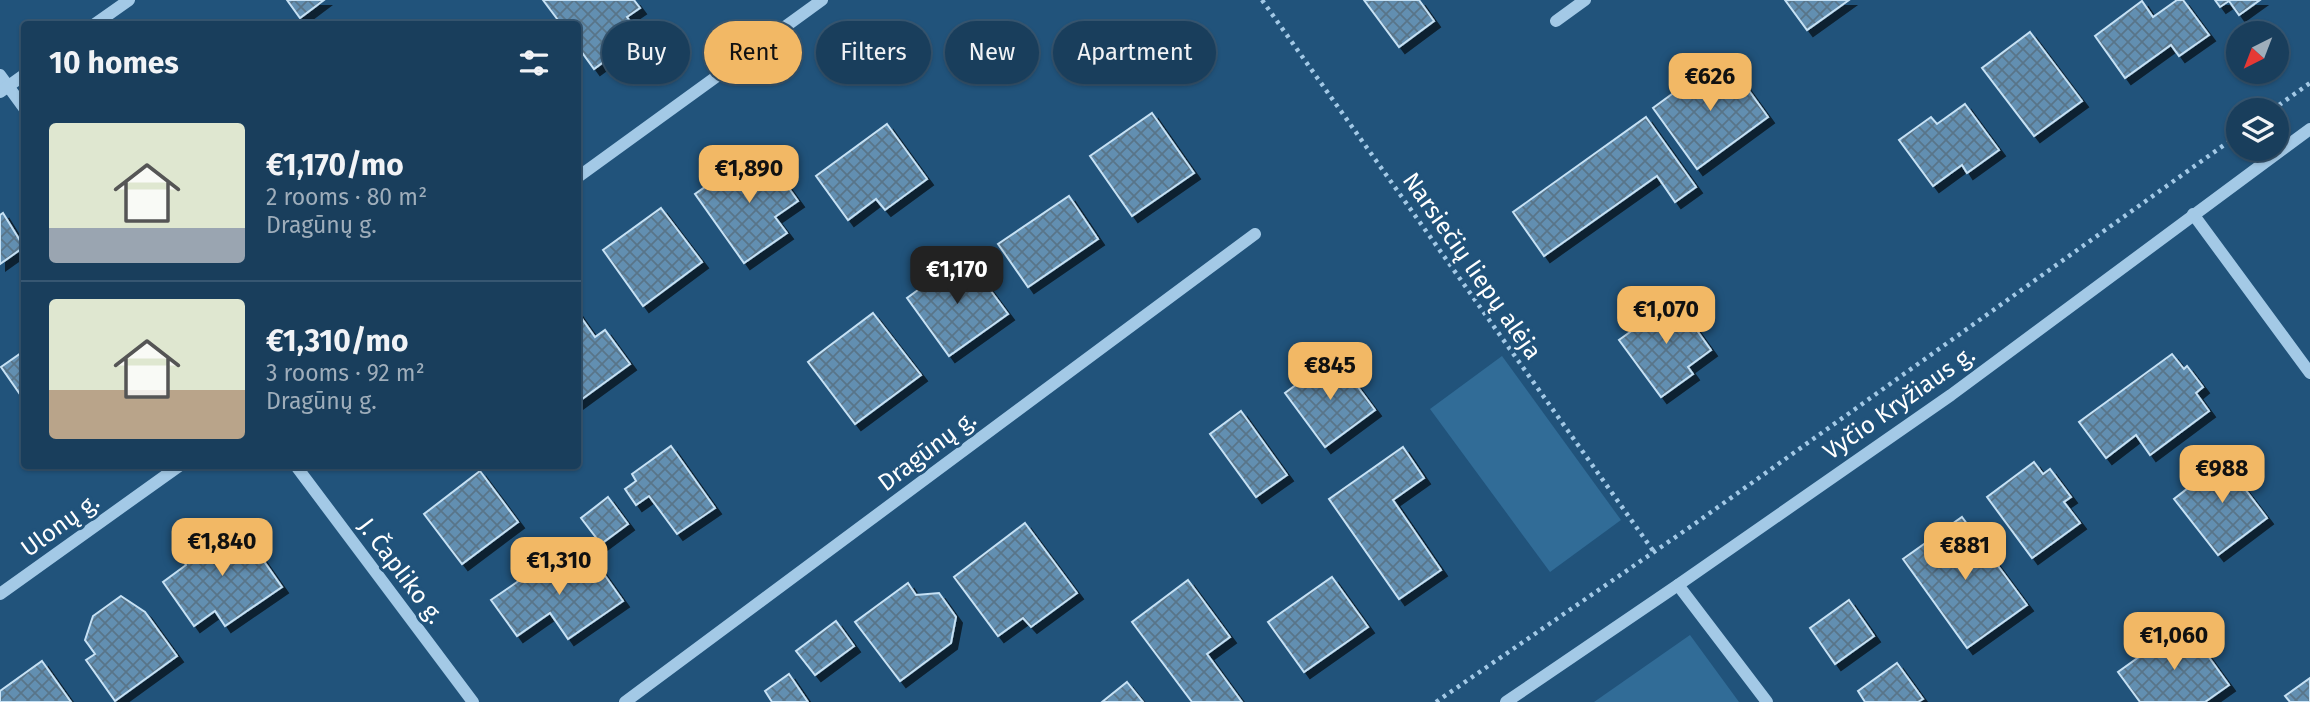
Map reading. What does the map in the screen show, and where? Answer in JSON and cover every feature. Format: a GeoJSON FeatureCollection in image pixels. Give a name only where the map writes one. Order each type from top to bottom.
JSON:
{"type":"FeatureCollection","features":[{"type":"Feature","properties":{"kind":"street"},"geometry":{"type":"LineString","coordinates":[[99,21],[129,0]]}},
{"type":"Feature","properties":{"kind":"street"},"geometry":{"type":"LineString","coordinates":[[581,175],[822,0]]}},
{"type":"Feature","properties":{"kind":"street"},"geometry":{"type":"LineString","coordinates":[[1556,21],[1585,0]]}},
{"type":"Feature","properties":{"kind":"street"},"geometry":{"type":"LineString","coordinates":[[21,76],[3,85],[21,105]]}},
{"type":"Feature","properties":{"kind":"street","name":"Vyčio Kryžiaus g."},"geometry":{"type":"LineString","coordinates":[[1506,702],[1951,395],[2310,129]]}},
{"type":"Feature","properties":{"kind":"street"},"geometry":{"type":"LineString","coordinates":[[2193,214],[2310,373]]}},
{"type":"Feature","properties":{"kind":"street","name":"Dragūnų g."},"geometry":{"type":"LineString","coordinates":[[625,702],[1255,234]]}},
{"type":"Feature","properties":{"kind":"street","name":"Ulonų g."},"geometry":{"type":"LineString","coordinates":[[0,594],[175,469]]}},
{"type":"Feature","properties":{"kind":"street","name":"J. Čapliko g."},"geometry":{"type":"LineString","coordinates":[[298,469],[473,702]]}},
{"type":"Feature","properties":{"kind":"street"},"geometry":{"type":"LineString","coordinates":[[1678,585],[1767,702]]}},
{"type":"Feature","properties":{"kind":"path","name":"Narsiečių liepų alėja"},"geometry":{"type":"LineString","coordinates":[[1262,0],[1654,552]]}},
{"type":"Feature","properties":{"kind":"path"},"geometry":{"type":"LineString","coordinates":[[2289,98],[2310,83]]}},
{"type":"Feature","properties":{"kind":"path"},"geometry":{"type":"LineString","coordinates":[[1436,702],[1654,552],[2226,144]]}},
{"type":"Feature","properties":{"kind":"shaded area"},"geometry":{"type":"Polygon","coordinates":[[[1502,356],[1621,520],[1550,572],[1430,409],[1502,356]]]}},
{"type":"Feature","properties":{"kind":"shaded area"},"geometry":{"type":"Polygon","coordinates":[[[1690,635],[1739,702],[1594,702],[1690,635]]]}},
{"type":"Feature","properties":{"kind":"building"},"geometry":{"type":"Polygon","coordinates":[[[287,0],[324,0],[300,18],[287,0]]]}},
{"type":"Feature","properties":{"kind":"building"},"geometry":{"type":"Polygon","coordinates":[[[543,0],[634,0],[640,8],[627,17],[630,21],[602,21],[602,63],[594,69],[581,51],[581,21],[559,21],[543,0]]]}},
{"type":"Feature","properties":{"kind":"building"},"geometry":{"type":"Polygon","coordinates":[[[1364,0],[1419,0],[1434,21],[1399,47],[1364,0]]]}},
{"type":"Feature","properties":{"kind":"building"},"geometry":{"type":"Polygon","coordinates":[[[1785,0],[1849,0],[1807,30],[1785,0]]]}},
{"type":"Feature","properties":{"kind":"building"},"geometry":{"type":"Polygon","coordinates":[[[2177,0],[2183,0],[2209,35],[2179,56],[2171,45],[2125,78],[2095,36],[2142,1],[2153,17],[2177,0]]]}},
{"type":"Feature","properties":{"kind":"building"},"geometry":{"type":"Polygon","coordinates":[[[2215,0],[2260,0],[2239,15],[2229,1],[2220,7],[2215,0]]]}},
{"type":"Feature","properties":{"kind":"building"},"geometry":{"type":"Polygon","coordinates":[[[2030,32],[2082,101],[2034,136],[1982,68],[2030,32]]]}},
{"type":"Feature","properties":{"kind":"building"},"geometry":{"type":"Polygon","coordinates":[[[1724,56],[1768,117],[1697,169],[1653,108],[1724,56]]]}},
{"type":"Feature","properties":{"kind":"building"},"geometry":{"type":"Polygon","coordinates":[[[1965,104],[1999,150],[1967,173],[1962,165],[1933,186],[1899,140],[1931,117],[1937,124],[1965,104]]]}},
{"type":"Feature","properties":{"kind":"building"},"geometry":{"type":"Polygon","coordinates":[[[1152,113],[1194,173],[1132,216],[1090,156],[1152,113]]]}},
{"type":"Feature","properties":{"kind":"building"},"geometry":{"type":"Polygon","coordinates":[[[1646,117],[1696,187],[1675,202],[1657,176],[1544,256],[1513,212],[1646,117]]]}},
{"type":"Feature","properties":{"kind":"building"},"geometry":{"type":"Polygon","coordinates":[[[887,124],[927,179],[885,210],[876,199],[848,220],[816,176],[887,124]]]}},
{"type":"Feature","properties":{"kind":"building"},"geometry":{"type":"Polygon","coordinates":[[[760,148],[798,201],[775,217],[787,233],[744,263],[695,194],[760,148]]]}},
{"type":"Feature","properties":{"kind":"building"},"geometry":{"type":"Polygon","coordinates":[[[1069,196],[1098,239],[1028,287],[998,244],[1069,196]]]}},
{"type":"Feature","properties":{"kind":"building"},"geometry":{"type":"Polygon","coordinates":[[[661,208],[702,262],[643,306],[603,250],[661,208]]]}},
{"type":"Feature","properties":{"kind":"building"},"geometry":{"type":"Polygon","coordinates":[[[3,213],[21,242],[21,249],[0,264],[0,215],[3,213]]]}},
{"type":"Feature","properties":{"kind":"building"},"geometry":{"type":"Polygon","coordinates":[[[965,256],[1008,314],[949,356],[907,298],[965,256]]]}},
{"type":"Feature","properties":{"kind":"building"},"geometry":{"type":"Polygon","coordinates":[[[1671,294],[1711,350],[1688,367],[1693,374],[1661,397],[1619,340],[1648,319],[1644,313],[1671,294]]]}},
{"type":"Feature","properties":{"kind":"building"},"geometry":{"type":"Polygon","coordinates":[[[873,313],[921,375],[855,424],[808,362],[873,313]]]}},
{"type":"Feature","properties":{"kind":"building"},"geometry":{"type":"Polygon","coordinates":[[[581,317],[595,337],[605,330],[630,364],[581,400],[581,317]]]}},
{"type":"Feature","properties":{"kind":"building"},"geometry":{"type":"Polygon","coordinates":[[[21,353],[21,396],[1,367],[21,353]]]}},
{"type":"Feature","properties":{"kind":"building"},"geometry":{"type":"Polygon","coordinates":[[[2172,354],[2184,369],[2187,366],[2203,387],[2196,393],[2209,411],[2150,455],[2136,435],[2106,458],[2079,422],[2172,354]]]}},
{"type":"Feature","properties":{"kind":"building"},"geometry":{"type":"Polygon","coordinates":[[[1335,356],[1375,410],[1325,447],[1285,393],[1335,356]]]}},
{"type":"Feature","properties":{"kind":"building"},"geometry":{"type":"Polygon","coordinates":[[[1241,411],[1287,475],[1256,497],[1210,434],[1241,411]]]}},
{"type":"Feature","properties":{"kind":"building"},"geometry":{"type":"Polygon","coordinates":[[[671,446],[715,508],[677,534],[649,496],[636,505],[625,489],[636,481],[632,474],[671,446]]]}},
{"type":"Feature","properties":{"kind":"building"},"geometry":{"type":"Polygon","coordinates":[[[1403,447],[1424,478],[1393,500],[1441,570],[1399,599],[1329,499],[1403,447]]]}},
{"type":"Feature","properties":{"kind":"building"},"geometry":{"type":"Polygon","coordinates":[[[2233,453],[2252,478],[2242,485],[2267,518],[2218,555],[2174,499],[2233,453]]]}},
{"type":"Feature","properties":{"kind":"building"},"geometry":{"type":"Polygon","coordinates":[[[2034,462],[2043,474],[2050,469],[2071,497],[2064,502],[2080,523],[2032,558],[1987,497],[2034,462]]]}},
{"type":"Feature","properties":{"kind":"building"},"geometry":{"type":"Polygon","coordinates":[[[480,471],[518,522],[462,564],[424,514],[480,471]]]}},
{"type":"Feature","properties":{"kind":"building"},"geometry":{"type":"Polygon","coordinates":[[[608,497],[628,524],[601,544],[581,518],[608,497]]]}},
{"type":"Feature","properties":{"kind":"building"},"geometry":{"type":"Polygon","coordinates":[[[1962,517],[2027,605],[1967,648],[1903,559],[1962,517]]]}},
{"type":"Feature","properties":{"kind":"building"},"geometry":{"type":"Polygon","coordinates":[[[235,520],[282,587],[225,626],[215,611],[194,626],[163,582],[186,565],[181,557],[235,520]]]}},
{"type":"Feature","properties":{"kind":"building"},"geometry":{"type":"Polygon","coordinates":[[[1025,523],[1077,593],[1031,627],[1023,618],[998,636],[954,577],[1025,523]]]}},
{"type":"Feature","properties":{"kind":"building"},"geometry":{"type":"Polygon","coordinates":[[[589,553],[623,601],[568,639],[550,613],[517,636],[491,600],[549,560],[559,574],[589,553]]]}},
{"type":"Feature","properties":{"kind":"building"},"geometry":{"type":"Polygon","coordinates":[[[1332,577],[1368,627],[1304,672],[1268,622],[1332,577]]]}},
{"type":"Feature","properties":{"kind":"building"},"geometry":{"type":"Polygon","coordinates":[[[1188,580],[1230,637],[1207,654],[1242,702],[1192,702],[1132,622],[1188,580]]]}},
{"type":"Feature","properties":{"kind":"building"},"geometry":{"type":"Polygon","coordinates":[[[908,583],[916,595],[939,593],[956,617],[951,643],[900,681],[855,622],[908,583]]]}},
{"type":"Feature","properties":{"kind":"building"},"geometry":{"type":"Polygon","coordinates":[[[121,596],[145,612],[177,656],[115,701],[86,660],[95,654],[85,640],[93,616],[121,596]]]}},
{"type":"Feature","properties":{"kind":"building"},"geometry":{"type":"Polygon","coordinates":[[[1849,600],[1874,636],[1835,664],[1810,628],[1849,600]]]}},
{"type":"Feature","properties":{"kind":"building"},"geometry":{"type":"Polygon","coordinates":[[[836,621],[854,646],[815,675],[796,651],[836,621]]]}},
{"type":"Feature","properties":{"kind":"building"},"geometry":{"type":"Polygon","coordinates":[[[2185,624],[2229,685],[2205,702],[2140,702],[2118,672],[2185,624]]]}},
{"type":"Feature","properties":{"kind":"building"},"geometry":{"type":"Polygon","coordinates":[[[42,661],[71,702],[0,702],[0,691],[42,661]]]}},
{"type":"Feature","properties":{"kind":"building"},"geometry":{"type":"Polygon","coordinates":[[[1897,663],[1923,699],[1918,702],[1865,702],[1858,691],[1897,663]]]}},
{"type":"Feature","properties":{"kind":"building"},"geometry":{"type":"Polygon","coordinates":[[[789,674],[808,702],[772,702],[765,691],[789,674]]]}},
{"type":"Feature","properties":{"kind":"building"},"geometry":{"type":"Polygon","coordinates":[[[2310,678],[2310,702],[2290,702],[2285,696],[2310,678]]]}},
{"type":"Feature","properties":{"kind":"building"},"geometry":{"type":"Polygon","coordinates":[[[1127,682],[1143,702],[1102,702],[1127,682]]]}}]}
